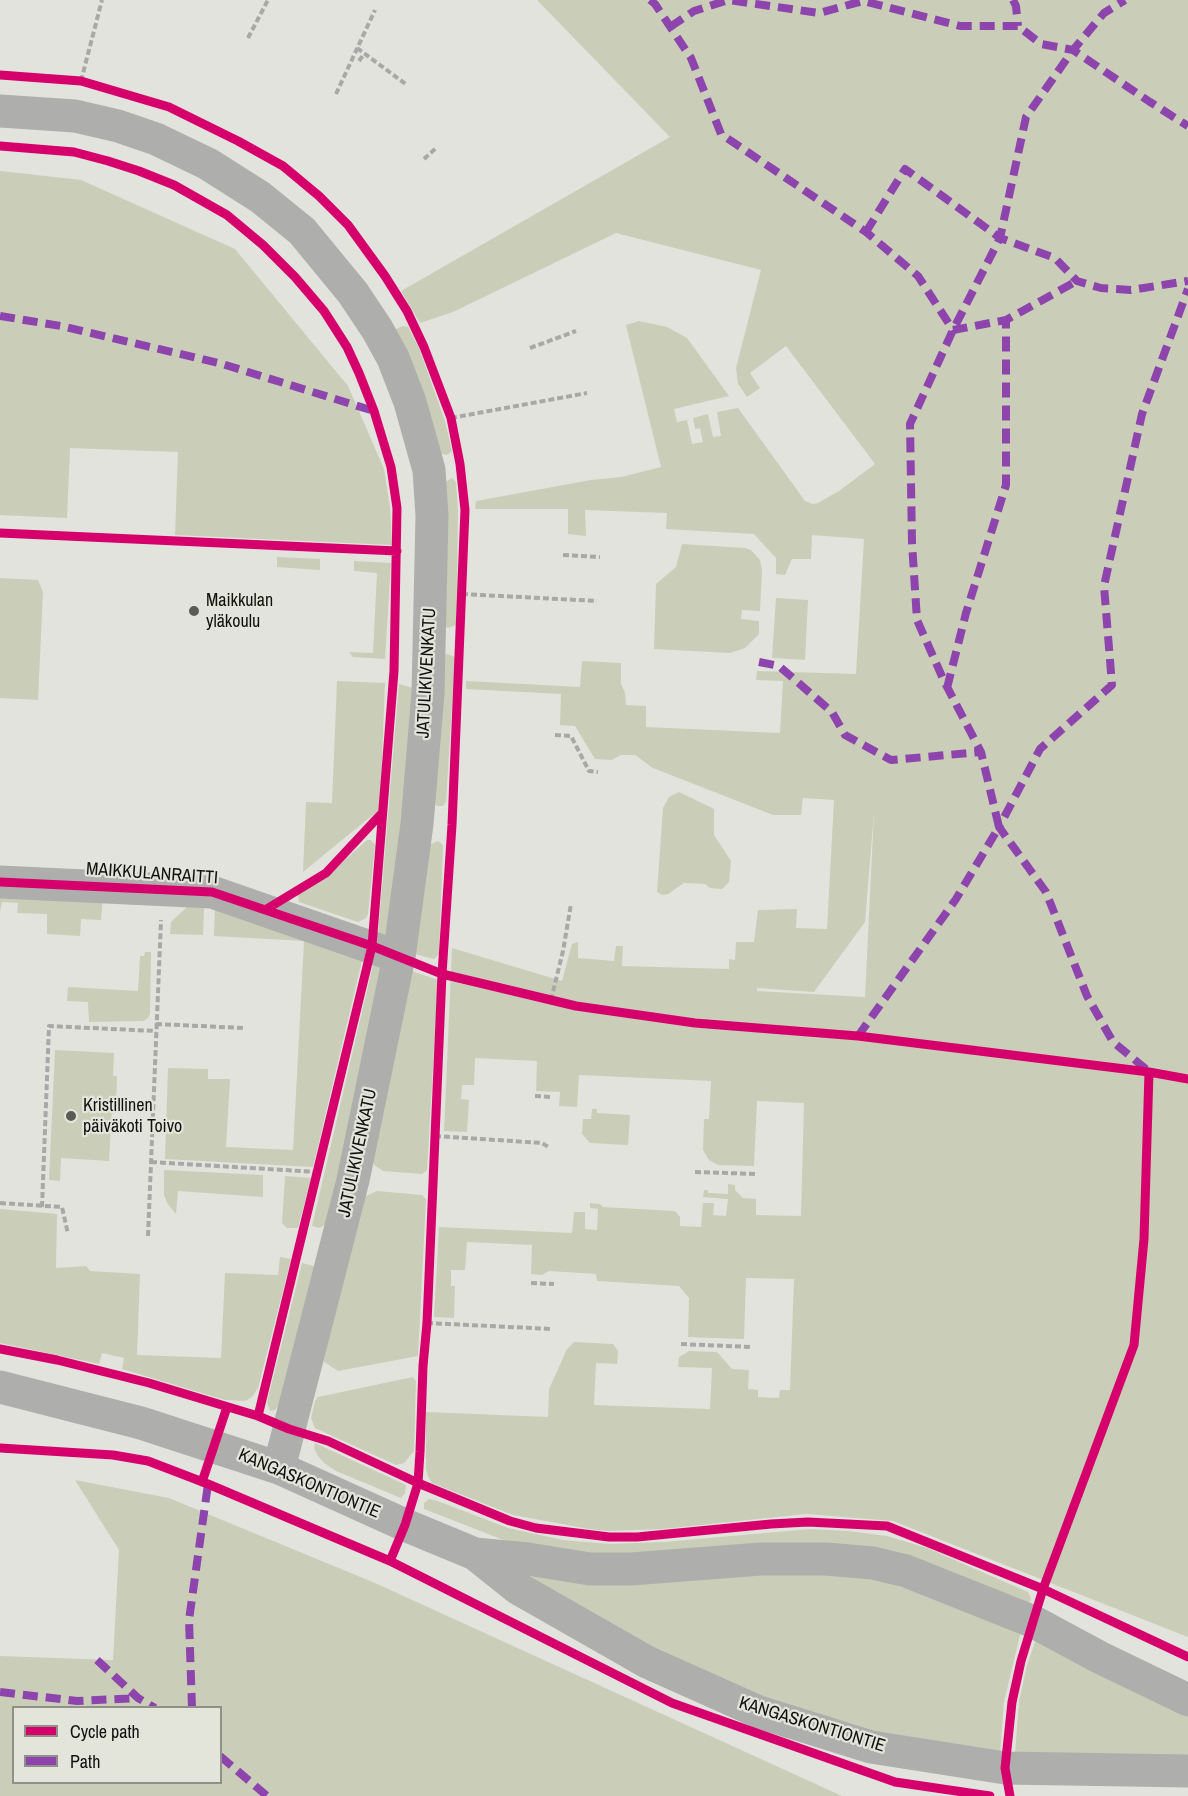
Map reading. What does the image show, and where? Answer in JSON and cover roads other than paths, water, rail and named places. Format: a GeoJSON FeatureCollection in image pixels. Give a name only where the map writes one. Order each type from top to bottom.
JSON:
{"type":"FeatureCollection","features":[{"type":"Feature","properties":{"kind":"street","name":"JATULIKIVENKATU"},"geometry":{"type":"LineString","coordinates":[[0,111],[75,116],[118,126],[156,139],[208,164],[260,197],[302,231],[353,293],[393,358],[410,402],[429,470],[432,516],[428,693],[417,824],[399,957],[353,1180],[279,1468]]}},
{"type":"Feature","properties":{"kind":"street","name":"MAIKKULANRAITTI"},"geometry":{"type":"LineString","coordinates":[[0,882],[212,892],[399,957]]}},
{"type":"Feature","properties":{"kind":"street","name":"KANGASKONTIONTIE"},"geometry":{"type":"LineString","coordinates":[[0,1387],[141,1424],[279,1468],[475,1554],[519,1589],[647,1662],[759,1712],[871,1747],[1005,1768],[1188,1771]]}},
{"type":"Feature","properties":{"kind":"street","name":"KANGASKONTIONTIE"},"geometry":{"type":"LineString","coordinates":[[475,1554],[528,1559],[590,1569],[631,1569],[761,1560],[826,1559],[873,1563],[906,1571],[1034,1622],[1099,1657],[1188,1700]]}},
{"type":"Feature","properties":{"kind":"place","name":"Maikkulan yläkoulu"},"geometry":{"type":"Point","coordinates":[194,611]}},
{"type":"Feature","properties":{"kind":"place","name":"Kristillinen päiväkoti Toivo"},"geometry":{"type":"Point","coordinates":[71,1116]}}]}
